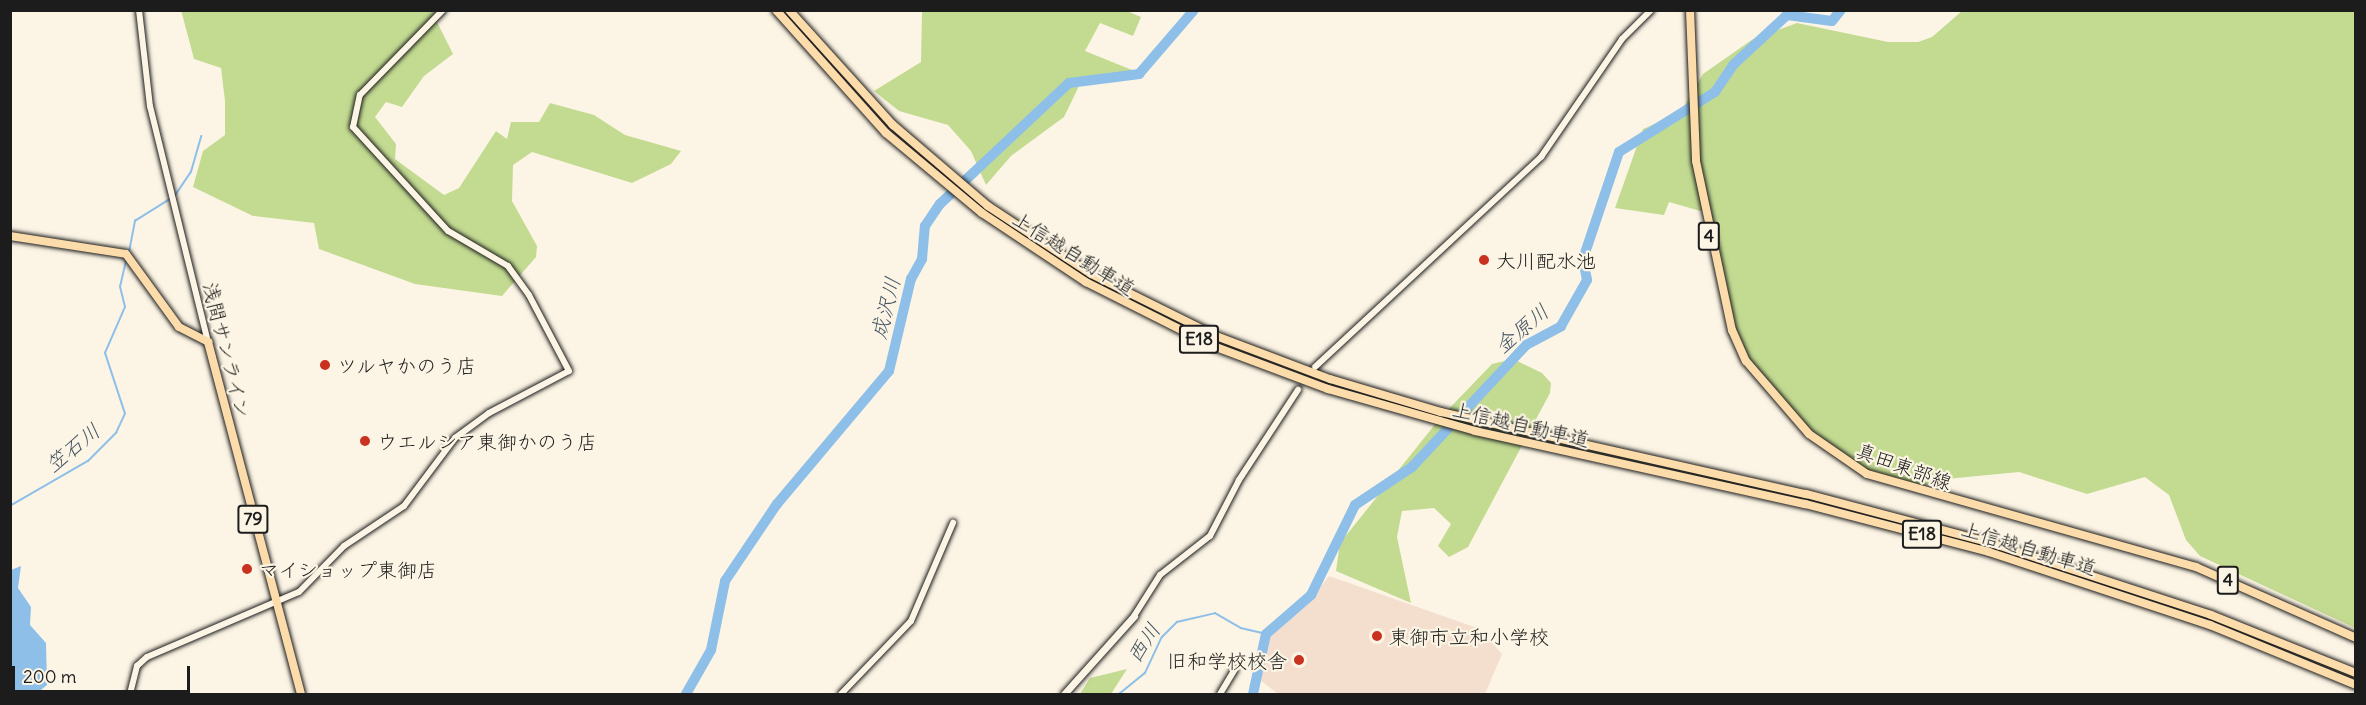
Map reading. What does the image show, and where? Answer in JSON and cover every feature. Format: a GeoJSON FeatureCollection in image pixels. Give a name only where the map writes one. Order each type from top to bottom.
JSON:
{"type":"FeatureCollection","features":[{"type":"Feature","properties":{"kind":"highway","name":"上信越自動車道"},"geometry":{"type":"LineString","coordinates":[[776,10],[857,104],[946,186],[982,213],[1086,282],[1178,330],[1291,376],[1436,421],[1951,542],[2178,614],[2355,685]]}},
{"type":"Feature","properties":{"kind":"highway","name":"上信越自動車道"},"geometry":{"type":"LineString","coordinates":[[789,10],[864,97],[953,178],[988,206],[1091,274],[1195,327],[1320,376],[1478,422],[1969,536],[2169,600],[2355,673]]}},
{"type":"Feature","properties":{"kind":"main road","name":"真田東部線"},"geometry":{"type":"LineString","coordinates":[[1689,10],[1696,161],[1732,330],[1746,361],[1809,434],[1867,474],[2196,567],[2355,638]]}},
{"type":"Feature","properties":{"kind":"main road"},"geometry":{"type":"LineString","coordinates":[[10,236],[126,254],[177,324],[208,342]]}},
{"type":"Feature","properties":{"kind":"main road","name":"浅間サンライン"},"geometry":{"type":"LineString","coordinates":[[208,342],[301,694]]}},
{"type":"Feature","properties":{"kind":"main road"},"geometry":{"type":"LineString","coordinates":[[1064,694],[1134,616]]}},
{"type":"Feature","properties":{"kind":"street","name":"浅間サンライン"},"geometry":{"type":"LineString","coordinates":[[139,10],[150,106],[208,342]]}},
{"type":"Feature","properties":{"kind":"street"},"geometry":{"type":"LineString","coordinates":[[130,694],[137,666],[147,657],[276,604],[299,592],[344,546],[404,506],[455,438],[508,402],[569,371],[529,295],[508,266],[441,225],[353,127],[360,95],[442,10]]}},
{"type":"Feature","properties":{"kind":"street"},"geometry":{"type":"LineString","coordinates":[[1315,367],[1541,157],[1622,39],[1651,10]]}},
{"type":"Feature","properties":{"kind":"street"},"geometry":{"type":"LineString","coordinates":[[1134,616],[1160,575],[1210,536],[1239,480],[1298,390]]}},
{"type":"Feature","properties":{"kind":"street"},"geometry":{"type":"LineString","coordinates":[[841,694],[911,621],[953,524]]}},
{"type":"Feature","properties":{"kind":"street"},"geometry":{"type":"LineString","coordinates":[[1220,694],[1235,669]]}},
{"type":"Feature","properties":{"kind":"shaded area","name":"東御市立和小学校"},"geometry":{"type":"Polygon","coordinates":[[[1329,576],[1480,629],[1502,654],[1485,694],[1278,694],[1260,680],[1265,642],[1277,624],[1311,599],[1329,576]]]}},
{"type":"Feature","properties":{"kind":"green space"},"geometry":{"type":"Polygon","coordinates":[[[181,10],[444,11],[437,22],[453,54],[424,76],[402,107],[386,102],[375,117],[396,144],[395,159],[444,195],[459,188],[496,131],[507,139],[511,122],[539,122],[550,103],[594,115],[625,135],[681,151],[671,164],[632,183],[532,152],[513,165],[512,201],[537,246],[536,257],[502,296],[415,284],[319,249],[314,223],[253,216],[193,187],[203,151],[225,135],[225,101],[221,68],[194,59],[181,10]]]}},
{"type":"Feature","properties":{"kind":"green space"},"geometry":{"type":"Polygon","coordinates":[[[922,11],[1127,11],[1141,17],[1133,36],[1100,23],[1085,51],[1137,72],[1079,86],[1064,117],[1011,156],[986,185],[971,151],[948,125],[899,111],[874,91],[921,62],[922,11]]]}},
{"type":"Feature","properties":{"kind":"green space"},"geometry":{"type":"Polygon","coordinates":[[[1962,11],[2355,11],[2355,628],[2200,556],[2186,540],[2169,495],[2145,477],[2087,494],[2019,472],[1936,480],[1915,491],[1867,474],[1809,434],[1738,345],[1704,212],[1669,202],[1664,215],[1615,208],[1643,129],[1680,113],[1703,74],[1753,39],[1797,23],[1888,42],[1918,42],[1932,37],[1962,11]]]}},
{"type":"Feature","properties":{"kind":"green space"},"geometry":{"type":"Polygon","coordinates":[[[1513,359],[1542,373],[1551,383],[1550,393],[1468,547],[1449,557],[1438,546],[1451,524],[1434,508],[1402,511],[1397,537],[1411,603],[1336,571],[1340,543],[1441,417],[1492,364],[1513,359]]]}},
{"type":"Feature","properties":{"kind":"green space"},"geometry":{"type":"Polygon","coordinates":[[[1127,669],[1111,694],[1080,694],[1090,678],[1127,669]]]}},
{"type":"Feature","properties":{"kind":"water"},"geometry":{"type":"Polygon","coordinates":[[[21,566],[18,588],[31,607],[30,625],[46,643],[47,685],[36,694],[11,694],[11,570],[21,566]]]}},
{"type":"Feature","properties":{"kind":"waterway","name":"成沢川"},"geometry":{"type":"LineString","coordinates":[[686,694],[711,650],[725,581],[777,504],[889,371],[911,279],[922,259],[925,226],[940,204],[1069,83],[1139,74],[1194,10]]}},
{"type":"Feature","properties":{"kind":"waterway","name":"金原川"},"geometry":{"type":"LineString","coordinates":[[1253,694],[1266,634],[1311,595],[1355,505],[1412,467],[1526,345],[1561,326],[1587,280],[1583,259],[1619,152],[1715,92],[1733,65],[1787,15],[1832,21],[1841,10]]}},
{"type":"Feature","properties":{"kind":"waterway","name":"笠石川"},"geometry":{"type":"LineString","coordinates":[[174,197],[191,172],[201,136]]}},
{"type":"Feature","properties":{"kind":"waterway","name":"笠石川"},"geometry":{"type":"LineString","coordinates":[[129,252],[135,221],[170,199]]}},
{"type":"Feature","properties":{"kind":"waterway","name":"笠石川"},"geometry":{"type":"LineString","coordinates":[[10,506],[88,461],[116,433],[125,414],[105,353],[125,307],[120,287],[126,260]]}},
{"type":"Feature","properties":{"kind":"waterway","name":"西川"},"geometry":{"type":"LineString","coordinates":[[1119,694],[1145,673],[1162,637],[1177,622],[1215,613],[1241,628],[1266,634]]}},
{"type":"Feature","properties":{"kind":"tunnel"},"geometry":{"type":"LineString","coordinates":[[1298,390],[1313,370]]}},
{"type":"Feature","properties":{"kind":"place","name":"大川配水池"},"geometry":{"type":"Point","coordinates":[1484,260]}},
{"type":"Feature","properties":{"kind":"place","name":"ツルヤかのう店"},"geometry":{"type":"Point","coordinates":[325,365]}},
{"type":"Feature","properties":{"kind":"place","name":"ウエルシア東御かのう店"},"geometry":{"type":"Point","coordinates":[365,441]}},
{"type":"Feature","properties":{"kind":"place","name":"マイショップ東御店"},"geometry":{"type":"Point","coordinates":[247,569]}},
{"type":"Feature","properties":{"kind":"place","name":"東御市立和小学校"},"geometry":{"type":"Point","coordinates":[1377,636]}},
{"type":"Feature","properties":{"kind":"place","name":"旧和学校校舎"},"geometry":{"type":"Point","coordinates":[1299,660]}}]}
